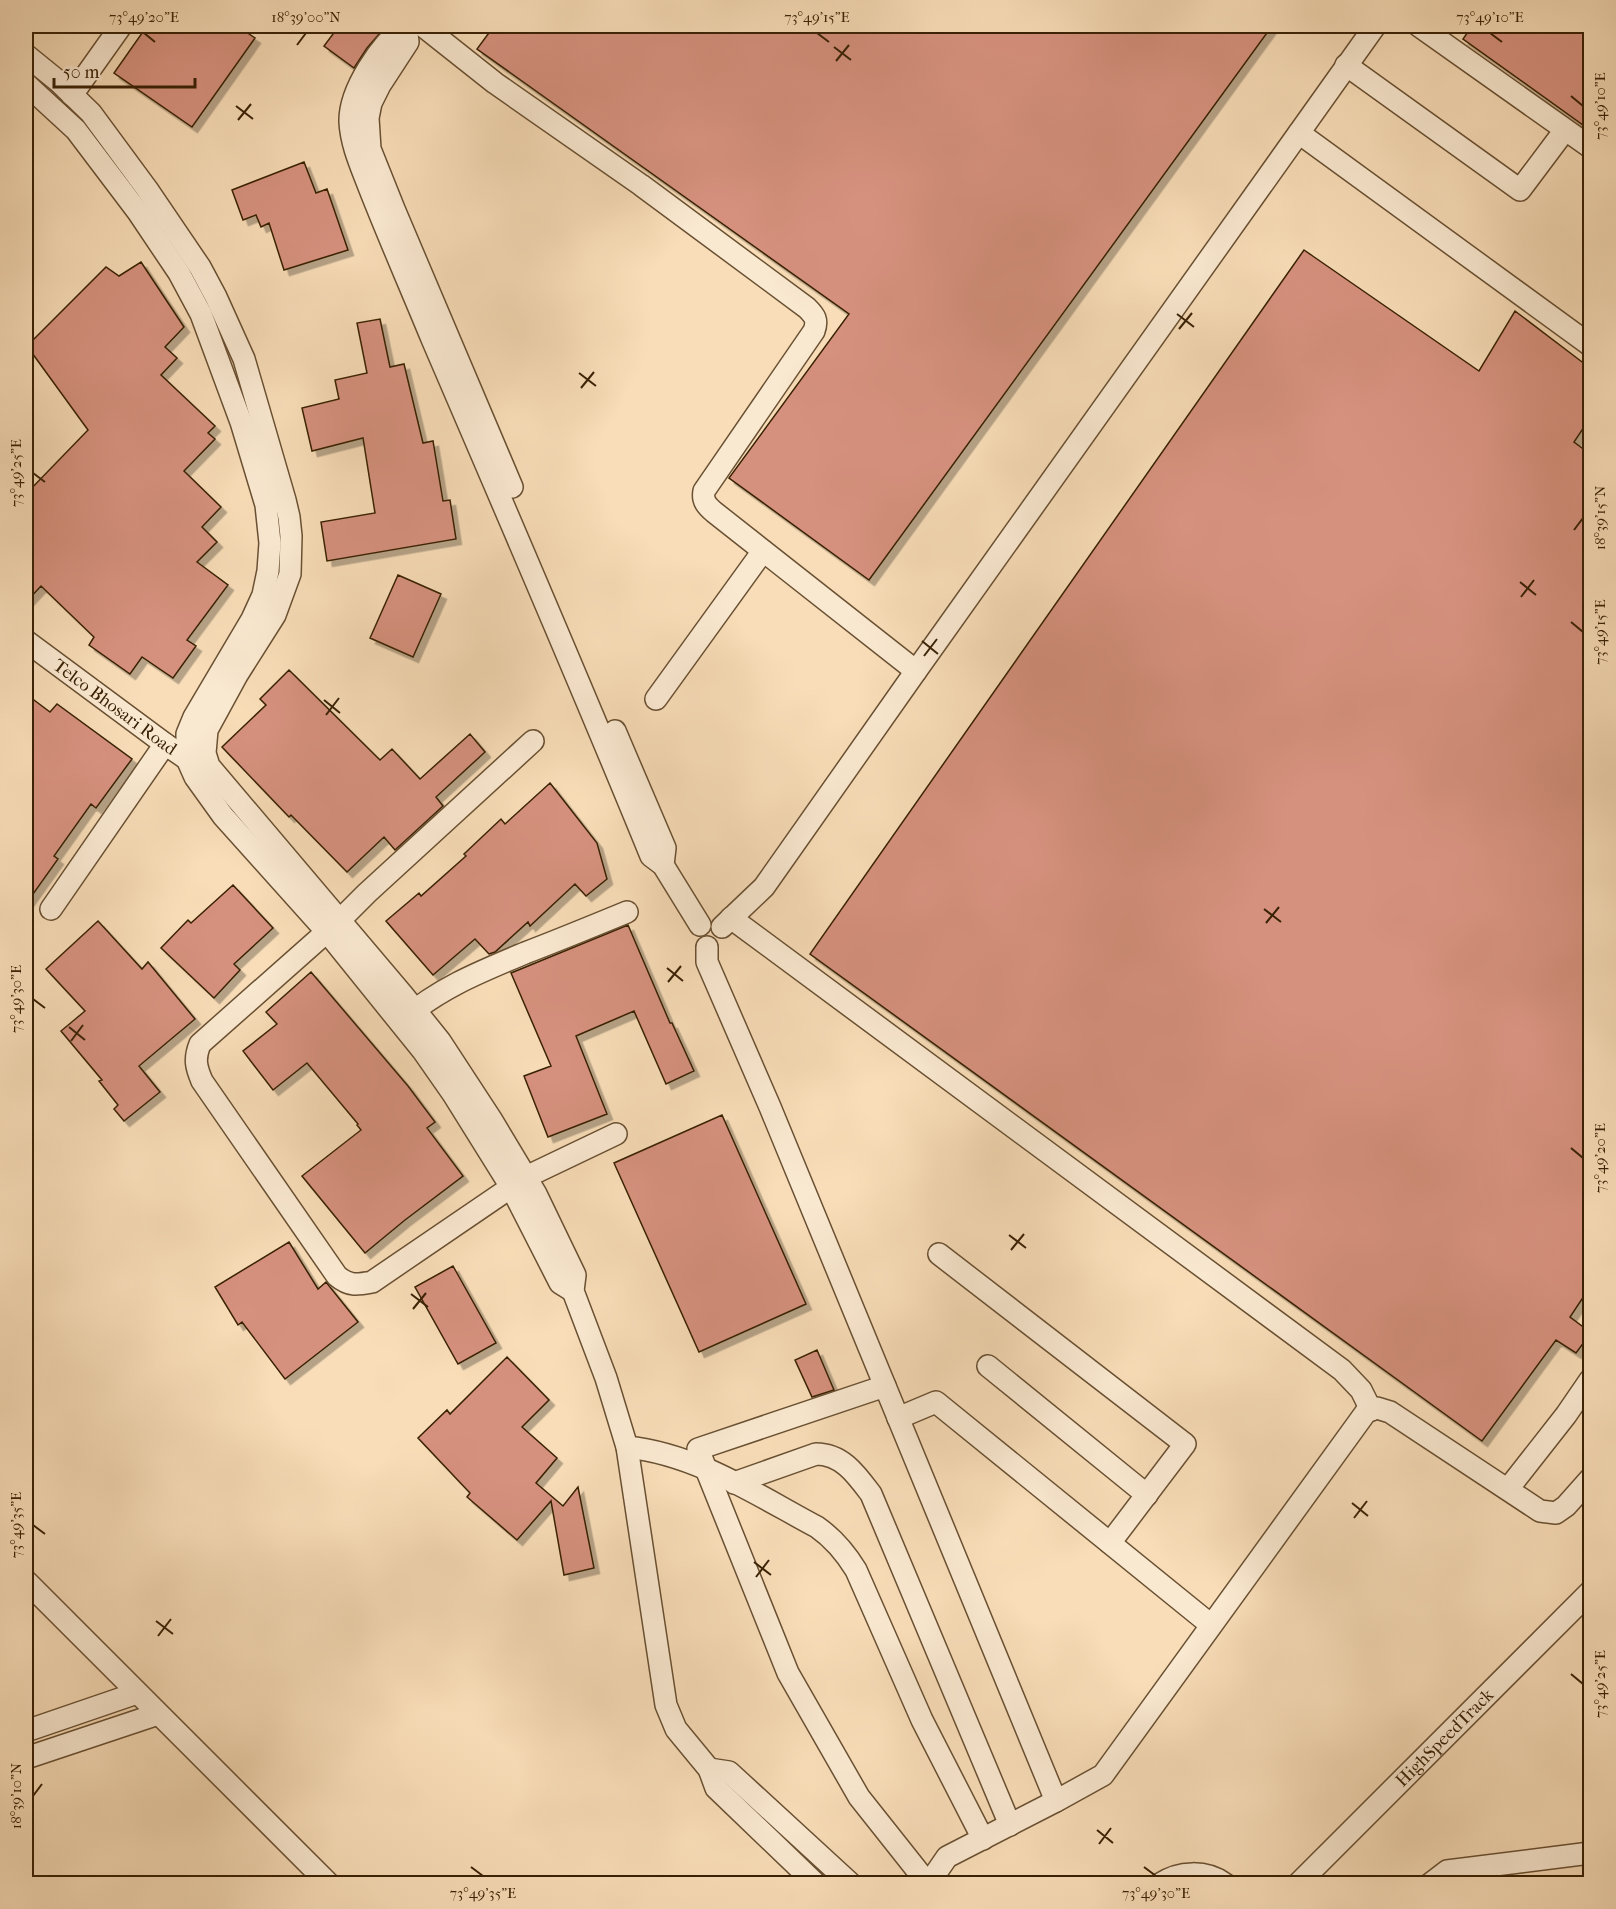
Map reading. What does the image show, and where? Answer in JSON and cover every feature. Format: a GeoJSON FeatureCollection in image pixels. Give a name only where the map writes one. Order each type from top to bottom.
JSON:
{"type":"FeatureCollection","features":[{"type":"Feature","properties":{"kind":"street"},"geometry":{"type":"LineString","coordinates":[[72,95],[121,26]]}},
{"type":"Feature","properties":{"kind":"street"},"geometry":{"type":"LineString","coordinates":[[405,26],[408,42],[380,85],[371,104],[368,118],[370,149],[665,848],[663,865],[700,925]]}},
{"type":"Feature","properties":{"kind":"street"},"geometry":{"type":"LineString","coordinates":[[423,26],[495,83],[641,184],[814,315],[817,323],[814,331],[705,491],[703,498],[714,513],[916,671]]}},
{"type":"Feature","properties":{"kind":"street"},"geometry":{"type":"LineString","coordinates":[[1371,1410],[1361,1389],[1342,1370],[726,922],[704,922],[697,933],[699,942],[707,947],[715,946],[722,941],[726,922],[764,887],[1375,26]]}},
{"type":"Feature","properties":{"kind":"street"},"geometry":{"type":"LineString","coordinates":[[1419,26],[1590,147]]}},
{"type":"Feature","properties":{"kind":"street"},"geometry":{"type":"LineString","coordinates":[[26,55],[58,81],[91,113],[147,189],[200,267],[244,359],[273,453],[289,517],[290,574],[275,615],[237,675],[207,730],[205,753],[209,766],[407,1016],[446,1051],[491,1119],[518,1182],[536,1194],[575,1275],[573,1291],[606,1378],[627,1447],[666,1705],[676,1729],[709,1769],[716,1788],[816,1884]]}},
{"type":"Feature","properties":{"kind":"street"},"geometry":{"type":"LineString","coordinates":[[1346,65],[1520,190],[1565,130]]}},
{"type":"Feature","properties":{"kind":"street"},"geometry":{"type":"LineString","coordinates":[[26,84],[76,130],[138,212],[179,273],[201,314],[241,422],[266,505],[270,543],[268,570],[263,595],[252,619],[194,717],[187,734],[187,759],[195,777],[223,816],[334,926]]}},
{"type":"Feature","properties":{"kind":"street"},"geometry":{"type":"LineString","coordinates":[[1299,133],[1590,345]]}},
{"type":"Feature","properties":{"kind":"street"},"geometry":{"type":"LineString","coordinates":[[656,699],[763,551]]}},
{"type":"Feature","properties":{"kind":"street","name":"Telco Bhosari Road"},"geometry":{"type":"LineString","coordinates":[[26,641],[165,744],[187,759],[209,766]]}},
{"type":"Feature","properties":{"kind":"street"},"geometry":{"type":"LineString","coordinates":[[533,741],[334,926],[200,1044],[196,1055],[196,1066],[202,1081],[337,1276],[347,1284],[372,1282],[518,1182],[616,1134]]}},
{"type":"Feature","properties":{"kind":"street"},"geometry":{"type":"LineString","coordinates":[[51,909],[165,744]]}},
{"type":"Feature","properties":{"kind":"street"},"geometry":{"type":"LineString","coordinates":[[407,1016],[452,986],[487,969],[627,912]]}},
{"type":"Feature","properties":{"kind":"street"},"geometry":{"type":"LineString","coordinates":[[707,947],[707,962],[770,1107],[1056,1801]]}},
{"type":"Feature","properties":{"kind":"street"},"geometry":{"type":"LineString","coordinates":[[939,1254],[1185,1444],[1110,1543]]}},
{"type":"Feature","properties":{"kind":"street"},"geometry":{"type":"LineString","coordinates":[[988,1366],[1147,1495]]}},
{"type":"Feature","properties":{"kind":"street"},"geometry":{"type":"LineString","coordinates":[[1508,1489],[1566,1415],[1590,1380]]}},
{"type":"Feature","properties":{"kind":"street"},"geometry":{"type":"LineString","coordinates":[[885,1386],[698,1449],[789,1673],[859,1797],[928,1884]]}},
{"type":"Feature","properties":{"kind":"street"},"geometry":{"type":"LineString","coordinates":[[898,1418],[936,1402],[1211,1625]]}},
{"type":"Feature","properties":{"kind":"street"},"geometry":{"type":"LineString","coordinates":[[933,1884],[936,1873],[946,1857],[1103,1775],[1366,1412],[1377,1408],[1390,1412],[1540,1510],[1556,1512],[1566,1506],[1590,1479]]}},
{"type":"Feature","properties":{"kind":"street"},"geometry":{"type":"LineString","coordinates":[[627,1447],[650,1450],[705,1469],[734,1483],[817,1527],[831,1537],[847,1554],[922,1720],[983,1839]]}},
{"type":"Feature","properties":{"kind":"street"},"geometry":{"type":"LineString","coordinates":[[734,1483],[816,1454],[827,1454],[839,1459],[854,1472],[871,1494],[1010,1825]]}},
{"type":"Feature","properties":{"kind":"street"},"geometry":{"type":"LineString","coordinates":[[26,1581],[329,1884]]}},
{"type":"Feature","properties":{"kind":"street","name":"HighSpeedTrack"},"geometry":{"type":"LineString","coordinates":[[1298,1884],[1590,1592]]}},
{"type":"Feature","properties":{"kind":"street"},"geometry":{"type":"LineString","coordinates":[[26,1731],[137,1693]]}},
{"type":"Feature","properties":{"kind":"street"},"geometry":{"type":"LineString","coordinates":[[26,1758],[158,1714]]}},
{"type":"Feature","properties":{"kind":"street"},"geometry":{"type":"LineString","coordinates":[[709,1769],[729,1772],[851,1884]]}},
{"type":"Feature","properties":{"kind":"street"},"geometry":{"type":"LineString","coordinates":[[1430,1884],[1447,1871],[1590,1853]]}},
{"type":"Feature","properties":{"kind":"street"},"geometry":{"type":"LineString","coordinates":[[1160,1884],[1182,1874],[1203,1874],[1226,1884]]}},
{"type":"Feature","properties":{"kind":"building"},"geometry":{"type":"Polygon","coordinates":[[[147,26],[237,26],[255,38],[192,127],[114,73],[147,26]]]}},
{"type":"Feature","properties":{"kind":"building"},"geometry":{"type":"Polygon","coordinates":[[[339,26],[386,26],[354,68],[324,46],[339,26]]]}},
{"type":"Feature","properties":{"kind":"building"},"geometry":{"type":"Polygon","coordinates":[[[494,26],[1272,26],[869,580],[729,478],[849,314],[477,49],[494,26]]]}},
{"type":"Feature","properties":{"kind":"building"},"geometry":{"type":"Polygon","coordinates":[[[1472,26],[1590,26],[1590,130],[1463,39],[1472,26]]]}},
{"type":"Feature","properties":{"kind":"building"},"geometry":{"type":"Polygon","coordinates":[[[304,162],[316,193],[327,189],[348,250],[284,270],[269,223],[261,227],[256,215],[243,220],[232,190],[304,162]]]}},
{"type":"Feature","properties":{"kind":"building"},"geometry":{"type":"Polygon","coordinates":[[[1304,250],[1479,371],[1515,311],[1590,368],[1590,418],[1574,442],[1590,454],[1590,1287],[1570,1317],[1590,1334],[1576,1353],[1556,1340],[1482,1441],[810,954],[1304,250]]]}},
{"type":"Feature","properties":{"kind":"building"},"geometry":{"type":"Polygon","coordinates":[[[141,262],[184,327],[165,347],[177,358],[161,375],[215,426],[208,433],[215,439],[184,471],[221,507],[202,527],[217,542],[197,562],[228,585],[187,640],[196,646],[173,678],[142,657],[130,674],[89,645],[94,637],[41,586],[26,602],[26,494],[88,430],[27,346],[106,267],[119,276],[141,262]]]}},
{"type":"Feature","properties":{"kind":"building"},"geometry":{"type":"Polygon","coordinates":[[[380,319],[390,367],[404,364],[423,443],[433,441],[443,501],[450,500],[456,539],[327,561],[321,522],[375,513],[363,438],[312,451],[302,408],[339,399],[335,380],[367,373],[357,323],[380,319]]]}},
{"type":"Feature","properties":{"kind":"building"},"geometry":{"type":"Polygon","coordinates":[[[398,575],[441,594],[413,657],[370,638],[398,575]]]}},
{"type":"Feature","properties":{"kind":"building"},"geometry":{"type":"Polygon","coordinates":[[[289,670],[380,760],[392,749],[420,779],[470,734],[485,752],[436,797],[443,806],[395,850],[384,837],[347,872],[291,815],[289,817],[222,747],[266,705],[260,699],[289,670]]]}},
{"type":"Feature","properties":{"kind":"building"},"geometry":{"type":"Polygon","coordinates":[[[26,694],[50,712],[57,704],[132,759],[96,808],[91,804],[54,856],[58,859],[26,904],[26,694]]]}},
{"type":"Feature","properties":{"kind":"building"},"geometry":{"type":"Polygon","coordinates":[[[550,783],[597,843],[607,879],[586,896],[575,884],[530,926],[528,922],[495,952],[489,954],[475,939],[433,975],[386,921],[419,893],[421,896],[466,856],[464,854],[501,819],[505,824],[550,783]]]}},
{"type":"Feature","properties":{"kind":"building"},"geometry":{"type":"Polygon","coordinates":[[[233,885],[273,928],[234,964],[240,970],[214,998],[161,948],[188,920],[191,923],[233,885]]]}},
{"type":"Feature","properties":{"kind":"building"},"geometry":{"type":"Polygon","coordinates":[[[98,921],[142,969],[148,962],[195,1019],[139,1066],[160,1092],[124,1121],[114,1109],[118,1105],[99,1081],[102,1080],[61,1031],[85,1011],[46,969],[98,921]]]}},
{"type":"Feature","properties":{"kind":"building"},"geometry":{"type":"Polygon","coordinates":[[[628,925],[670,1023],[694,1071],[666,1084],[634,1011],[576,1036],[607,1114],[548,1137],[524,1076],[551,1066],[511,973],[628,925]]]}},
{"type":"Feature","properties":{"kind":"building"},"geometry":{"type":"Polygon","coordinates":[[[311,972],[408,1086],[435,1122],[427,1128],[463,1176],[365,1253],[302,1176],[361,1130],[358,1124],[307,1063],[273,1090],[243,1051],[277,1024],[266,1012],[311,972]]]}},
{"type":"Feature","properties":{"kind":"building"},"geometry":{"type":"Polygon","coordinates":[[[722,1115],[806,1304],[699,1352],[614,1163],[722,1115]]]}},
{"type":"Feature","properties":{"kind":"building"},"geometry":{"type":"Polygon","coordinates":[[[289,1242],[318,1289],[326,1282],[358,1322],[285,1379],[242,1322],[238,1325],[215,1287],[289,1242]]]}},
{"type":"Feature","properties":{"kind":"building"},"geometry":{"type":"Polygon","coordinates":[[[453,1266],[496,1343],[458,1364],[415,1287],[453,1266]]]}},
{"type":"Feature","properties":{"kind":"building"},"geometry":{"type":"Polygon","coordinates":[[[817,1350],[834,1390],[812,1397],[795,1360],[817,1350]]]}},
{"type":"Feature","properties":{"kind":"building"},"geometry":{"type":"Polygon","coordinates":[[[507,1357],[549,1400],[522,1427],[557,1458],[536,1483],[563,1506],[578,1487],[594,1568],[564,1575],[551,1501],[517,1540],[467,1497],[470,1493],[418,1438],[447,1410],[450,1414],[507,1357]]]}}]}
